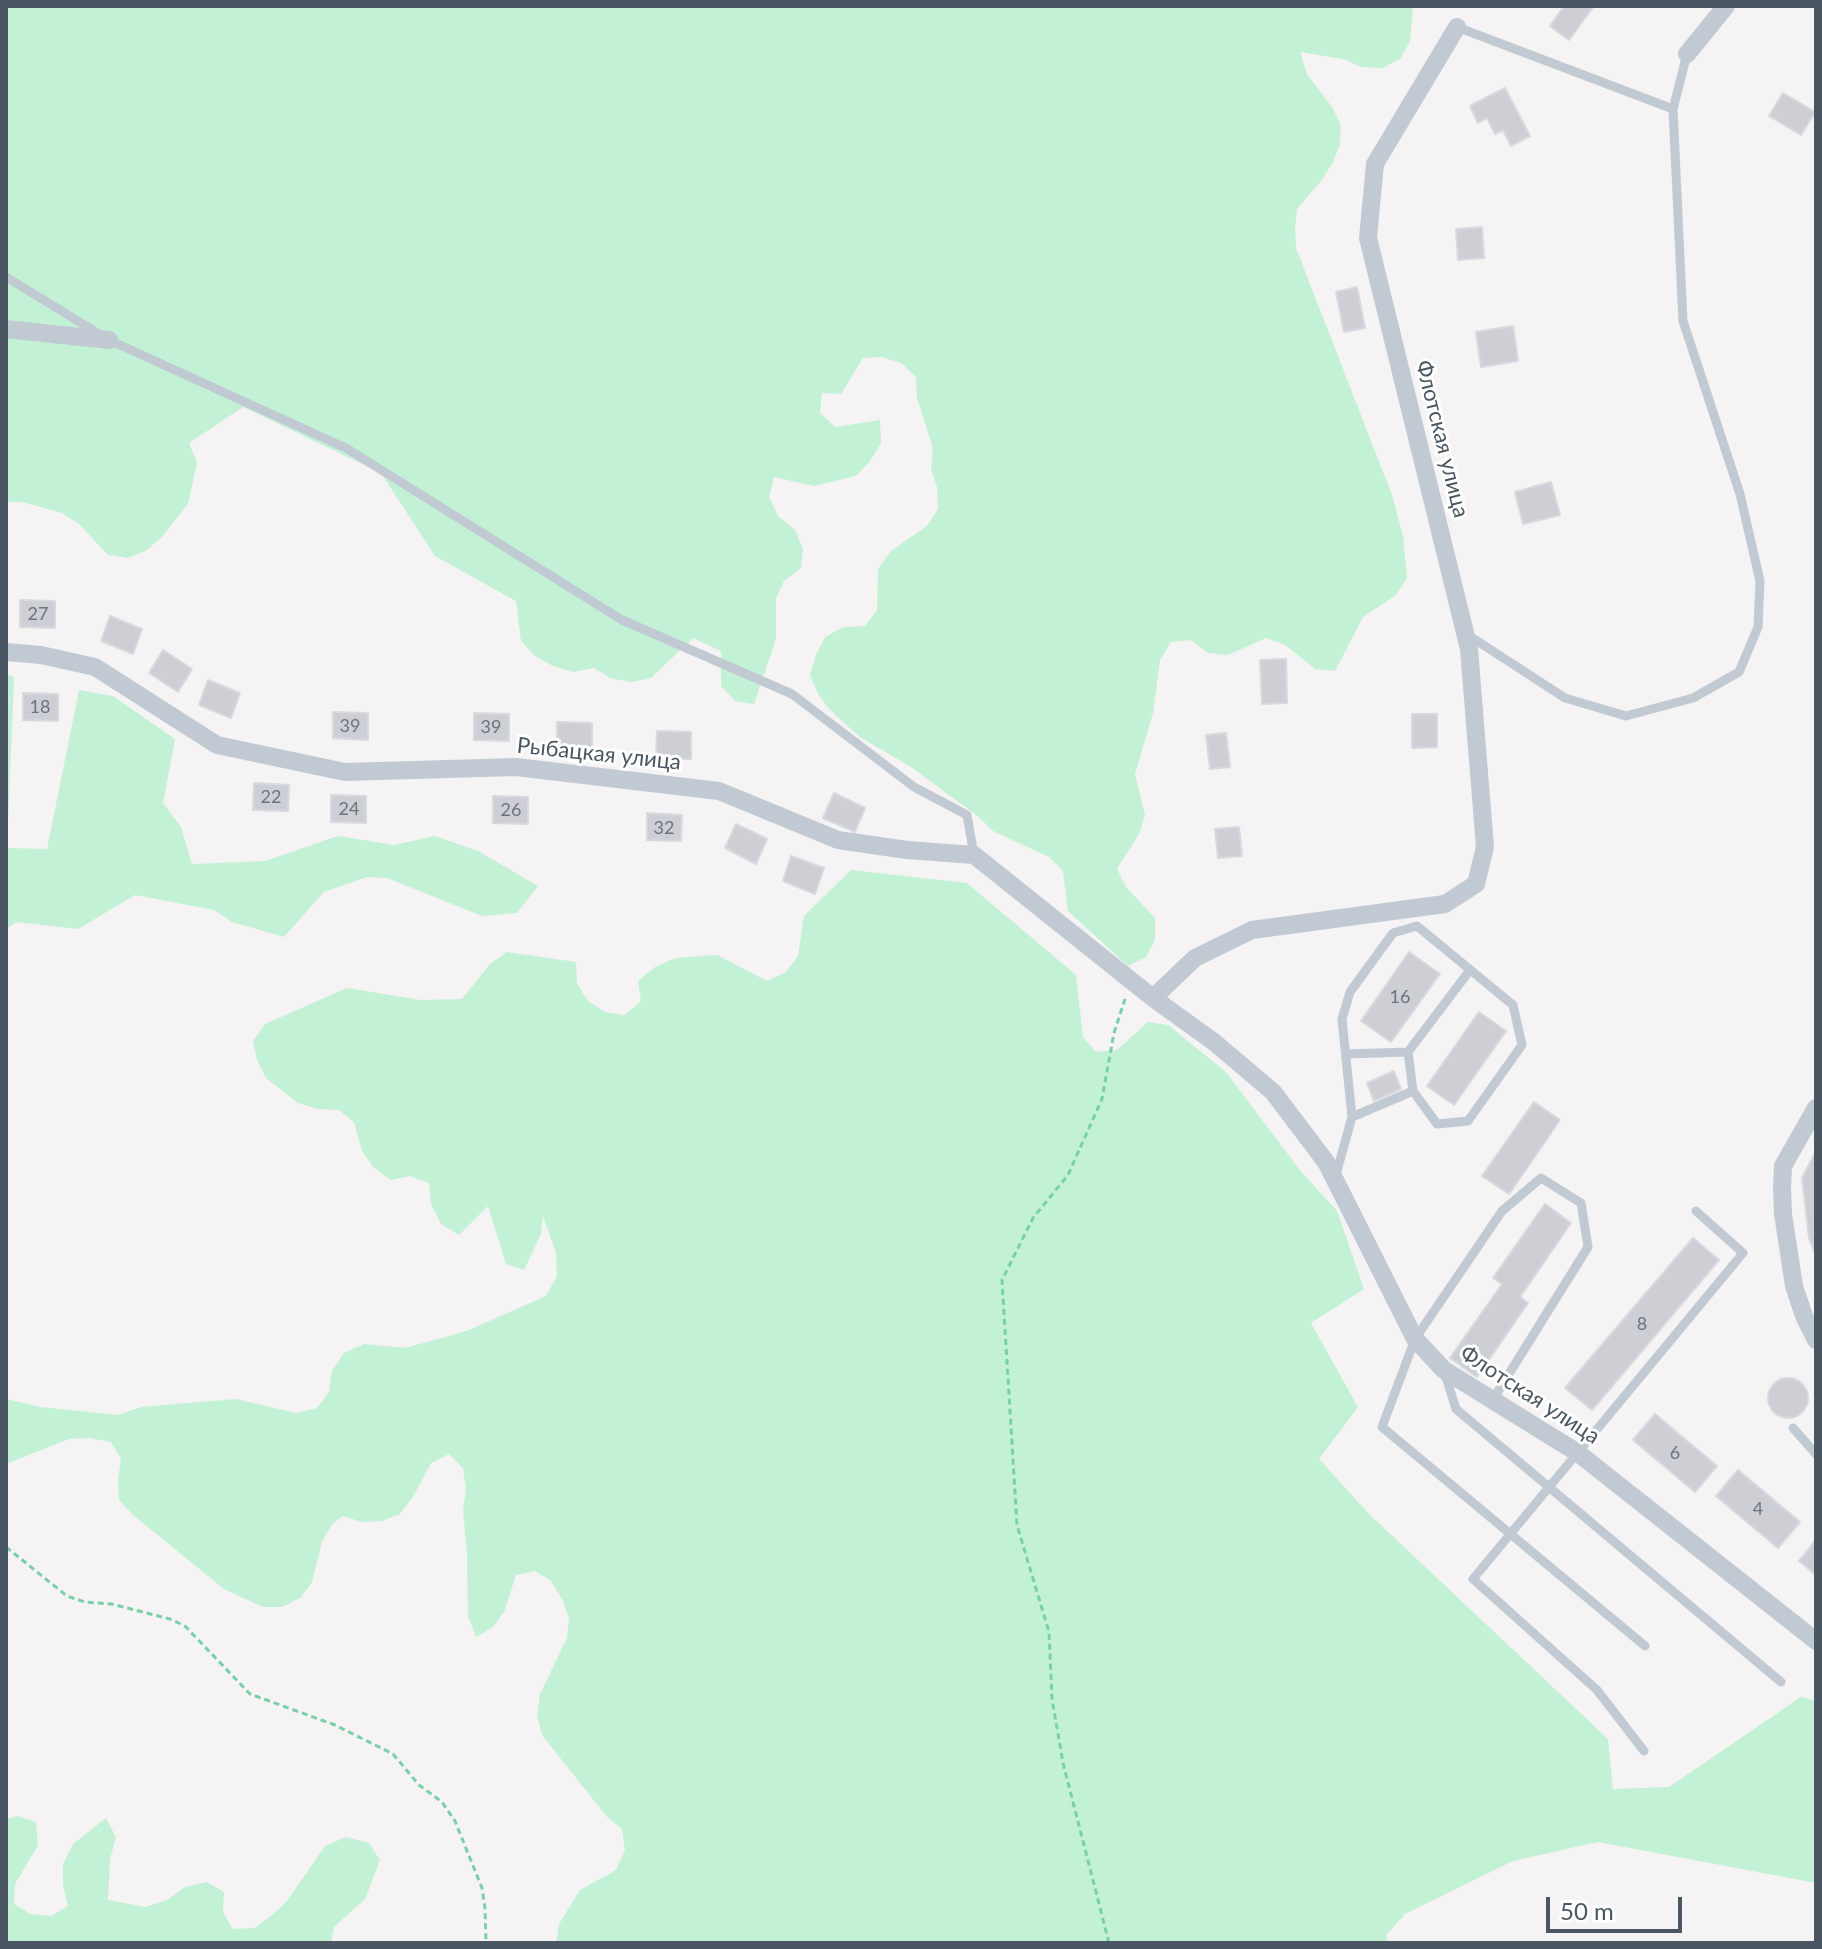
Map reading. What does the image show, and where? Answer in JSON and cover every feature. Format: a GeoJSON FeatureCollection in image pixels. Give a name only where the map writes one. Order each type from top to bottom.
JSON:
{"type":"FeatureCollection","features":[{"type":"Feature","properties":{"kind":"street"},"geometry":{"type":"LineString","coordinates":[[1687,54],[1726,6]]}},
{"type":"Feature","properties":{"kind":"street","name":"Флотская улица"},"geometry":{"type":"LineString","coordinates":[[1457,27],[1375,164],[1368,238],[1469,649],[1485,847],[1476,884],[1445,904],[1252,930],[1195,958],[1153,998],[1214,1042],[1273,1092],[1298,1122],[1335,1178],[1415,1339],[1444,1370],[1578,1453],[1816,1641]]}},
{"type":"Feature","properties":{"kind":"street"},"geometry":{"type":"LineString","coordinates":[[6,329],[109,340]]}},
{"type":"Feature","properties":{"kind":"street","name":"Рыбацкая улица"},"geometry":{"type":"LineString","coordinates":[[6,652],[41,655],[95,667],[217,745],[345,772],[516,767],[719,791],[838,840],[974,855]]}},
{"type":"Feature","properties":{"kind":"street"},"geometry":{"type":"LineString","coordinates":[[974,855],[1153,998]]}},
{"type":"Feature","properties":{"kind":"street"},"geometry":{"type":"LineString","coordinates":[[1816,1108],[1783,1166],[1782,1187],[1794,1286],[1816,1340]]}},
{"type":"Feature","properties":{"kind":"lane"},"geometry":{"type":"LineString","coordinates":[[1457,27],[1673,109]]}},
{"type":"Feature","properties":{"kind":"lane"},"geometry":{"type":"LineString","coordinates":[[1465,633],[1565,698],[1626,716],[1693,698],[1739,672],[1758,627],[1760,581],[1740,494],[1683,321],[1673,109],[1687,54]]}},
{"type":"Feature","properties":{"kind":"lane"},"geometry":{"type":"LineString","coordinates":[[6,277],[109,340],[346,448],[622,620],[792,694],[914,787],[967,815],[974,855]]}},
{"type":"Feature","properties":{"kind":"lane"},"geometry":{"type":"LineString","coordinates":[[1335,1178],[1352,1117],[1342,1019],[1350,992],[1393,933],[1417,926],[1513,1005],[1522,1045],[1468,1121],[1437,1124],[1413,1091],[1408,1052],[1470,970]]}},
{"type":"Feature","properties":{"kind":"lane"},"geometry":{"type":"LineString","coordinates":[[1347,1054],[1408,1052]]}},
{"type":"Feature","properties":{"kind":"lane"},"geometry":{"type":"LineString","coordinates":[[1352,1117],[1413,1091]]}},
{"type":"Feature","properties":{"kind":"lane"},"geometry":{"type":"LineString","coordinates":[[1492,1401],[1588,1247],[1581,1203],[1541,1178],[1502,1211],[1415,1339],[1382,1427],[1645,1646]]}},
{"type":"Feature","properties":{"kind":"lane"},"geometry":{"type":"LineString","coordinates":[[1644,1751],[1597,1690],[1473,1579],[1743,1253],[1696,1211]]}},
{"type":"Feature","properties":{"kind":"lane"},"geometry":{"type":"LineString","coordinates":[[1444,1370],[1456,1409],[1781,1682]]}},
{"type":"Feature","properties":{"kind":"lane"},"geometry":{"type":"LineString","coordinates":[[1793,1428],[1816,1454]]}},
{"type":"Feature","properties":{"kind":"path"},"geometry":{"type":"LineString","coordinates":[[1109,1943],[1063,1763],[1052,1699],[1049,1632],[1017,1525],[1002,1280],[1033,1218],[1068,1175],[1102,1099],[1114,1033],[1131,981]]}},
{"type":"Feature","properties":{"kind":"path"},"geometry":{"type":"LineString","coordinates":[[6,1547],[67,1596],[85,1602],[112,1604],[185,1626],[250,1694],[335,1725],[393,1754],[419,1785],[442,1802],[455,1821],[482,1888],[486,1943]]}},
{"type":"Feature","properties":{"kind":"green space"},"geometry":{"type":"Polygon","coordinates":[[[6,6],[1413,6],[1410,41],[1401,58],[1383,68],[1362,67],[1343,59],[1300,52],[1307,74],[1332,107],[1341,125],[1340,144],[1333,162],[1297,209],[1295,228],[1296,248],[1392,495],[1403,536],[1407,578],[1396,595],[1363,617],[1335,671],[1315,669],[1285,645],[1266,638],[1228,655],[1208,653],[1191,640],[1171,642],[1160,660],[1153,713],[1135,774],[1145,815],[1139,834],[1117,869],[1126,887],[1155,918],[1155,940],[1146,957],[1128,966],[1068,911],[1063,871],[1049,857],[993,831],[979,817],[911,767],[860,737],[830,710],[818,694],[810,675],[825,637],[844,627],[865,626],[877,610],[878,569],[891,551],[927,526],[938,509],[937,487],[931,469],[933,448],[917,398],[916,377],[901,363],[882,357],[863,358],[841,394],[822,393],[820,413],[835,427],[880,420],[881,443],[856,476],[814,486],[774,477],[769,497],[778,516],[795,530],[803,549],[801,568],[784,581],[776,598],[776,639],[754,704],[735,701],[721,686],[721,651],[693,638],[651,678],[631,682],[610,678],[594,668],[573,672],[535,656],[521,641],[516,601],[435,556],[381,473],[243,407],[189,443],[197,463],[188,504],[162,537],[147,550],[128,558],[108,555],[79,524],[62,513],[22,502],[6,502],[6,6]]]}},
{"type":"Feature","properties":{"kind":"green space"},"geometry":{"type":"Polygon","coordinates":[[[6,674],[14,677],[7,848],[47,849],[79,690],[113,696],[175,739],[163,803],[181,827],[192,864],[265,861],[338,836],[394,845],[435,836],[478,851],[538,886],[517,913],[482,916],[387,878],[367,877],[324,892],[284,937],[232,922],[214,910],[135,895],[78,929],[16,922],[6,929],[6,674]]]}},
{"type":"Feature","properties":{"kind":"green space"},"geometry":{"type":"Polygon","coordinates":[[[851,870],[967,883],[1076,975],[1083,1037],[1096,1052],[1117,1050],[1148,1022],[1168,1025],[1226,1072],[1299,1169],[1337,1211],[1364,1289],[1311,1323],[1358,1407],[1319,1459],[1369,1514],[1608,1739],[1613,1789],[1669,1787],[1801,1697],[1816,1701],[1816,1883],[1598,1842],[1513,1861],[1405,1914],[1387,1934],[1387,1943],[556,1943],[559,1924],[580,1890],[616,1870],[625,1850],[622,1829],[607,1817],[542,1735],[537,1715],[540,1694],[567,1638],[569,1618],[551,1581],[535,1571],[516,1575],[504,1612],[493,1627],[476,1637],[468,1616],[463,1468],[449,1454],[431,1463],[400,1514],[382,1521],[362,1522],[343,1516],[332,1524],[322,1542],[312,1582],[300,1598],[282,1607],[263,1607],[224,1589],[133,1515],[119,1500],[121,1459],[111,1442],[90,1438],[69,1439],[6,1464],[6,1399],[40,1407],[118,1415],[141,1407],[236,1399],[296,1413],[317,1408],[329,1392],[332,1371],[344,1353],[364,1344],[405,1348],[449,1336],[546,1296],[557,1276],[556,1253],[543,1216],[541,1234],[524,1270],[506,1264],[488,1206],[459,1235],[441,1224],[431,1204],[429,1183],[410,1176],[391,1180],[374,1168],[362,1151],[354,1122],[339,1110],[318,1109],[298,1103],[266,1078],[257,1060],[253,1041],[265,1024],[347,988],[421,1000],[462,999],[490,964],[507,952],[576,962],[577,984],[588,1001],[605,1012],[625,1015],[641,1001],[638,981],[655,967],[675,958],[717,955],[767,981],[786,972],[798,956],[804,916],[851,870]]]}},
{"type":"Feature","properties":{"kind":"green space"},"geometry":{"type":"Polygon","coordinates":[[[17,1816],[36,1822],[38,1845],[15,1884],[14,1904],[31,1914],[51,1916],[68,1906],[63,1885],[63,1864],[73,1844],[106,1818],[116,1837],[110,1859],[108,1900],[145,1907],[167,1900],[185,1887],[207,1882],[224,1892],[223,1912],[233,1929],[254,1928],[271,1916],[287,1901],[325,1846],[346,1837],[369,1843],[380,1860],[365,1899],[334,1927],[331,1943],[6,1943],[6,1819],[17,1816]]]}},
{"type":"Feature","properties":{"kind":"building"},"geometry":{"type":"Polygon","coordinates":[[[1564,6],[1594,6],[1569,40],[1550,26],[1564,6]]]}},
{"type":"Feature","properties":{"kind":"building"},"geometry":{"type":"Polygon","coordinates":[[[1505,88],[1530,136],[1511,146],[1503,130],[1495,134],[1487,118],[1478,123],[1470,106],[1505,88]]]}},
{"type":"Feature","properties":{"kind":"building"},"geometry":{"type":"Polygon","coordinates":[[[1783,93],[1815,112],[1801,135],[1769,116],[1783,93]]]}},
{"type":"Feature","properties":{"kind":"building"},"geometry":{"type":"Polygon","coordinates":[[[1482,227],[1484,258],[1458,260],[1456,229],[1482,227]]]}},
{"type":"Feature","properties":{"kind":"building"},"geometry":{"type":"Polygon","coordinates":[[[1357,287],[1365,328],[1344,332],[1336,292],[1357,287]]]}},
{"type":"Feature","properties":{"kind":"building"},"geometry":{"type":"Polygon","coordinates":[[[1513,326],[1518,361],[1481,367],[1476,332],[1513,326]]]}},
{"type":"Feature","properties":{"kind":"building"},"geometry":{"type":"Polygon","coordinates":[[[1551,482],[1560,515],[1523,524],[1515,492],[1551,482]]]}},
{"type":"Feature","properties":{"kind":"building"},"geometry":{"type":"Polygon","coordinates":[[[20,600],[55,601],[55,628],[20,627],[20,600]]]}},
{"type":"Feature","properties":{"kind":"building"},"geometry":{"type":"Polygon","coordinates":[[[110,616],[142,629],[133,654],[101,641],[110,616]]]}},
{"type":"Feature","properties":{"kind":"building"},"geometry":{"type":"Polygon","coordinates":[[[163,650],[192,669],[178,692],[149,673],[163,650]]]}},
{"type":"Feature","properties":{"kind":"building"},"geometry":{"type":"Polygon","coordinates":[[[1286,659],[1287,703],[1262,704],[1260,660],[1286,659]]]}},
{"type":"Feature","properties":{"kind":"building"},"geometry":{"type":"Polygon","coordinates":[[[208,680],[240,693],[231,718],[199,705],[208,680]]]}},
{"type":"Feature","properties":{"kind":"building"},"geometry":{"type":"Polygon","coordinates":[[[23,693],[58,694],[58,721],[23,720],[23,693]]]}},
{"type":"Feature","properties":{"kind":"building"},"geometry":{"type":"Polygon","coordinates":[[[333,712],[368,713],[368,740],[333,738],[333,712]]]}},
{"type":"Feature","properties":{"kind":"building"},"geometry":{"type":"Polygon","coordinates":[[[474,713],[509,714],[509,741],[474,740],[474,713]]]}},
{"type":"Feature","properties":{"kind":"building"},"geometry":{"type":"Polygon","coordinates":[[[1412,714],[1437,714],[1437,747],[1412,748],[1412,714]]]}},
{"type":"Feature","properties":{"kind":"building"},"geometry":{"type":"Polygon","coordinates":[[[557,722],[592,723],[592,749],[557,748],[557,722]]]}},
{"type":"Feature","properties":{"kind":"building"},"geometry":{"type":"Polygon","coordinates":[[[657,731],[691,732],[691,759],[656,758],[657,731]]]}},
{"type":"Feature","properties":{"kind":"building"},"geometry":{"type":"Polygon","coordinates":[[[1226,733],[1230,767],[1210,769],[1206,735],[1226,733]]]}},
{"type":"Feature","properties":{"kind":"building"},"geometry":{"type":"Polygon","coordinates":[[[254,783],[289,785],[288,811],[253,810],[254,783]]]}},
{"type":"Feature","properties":{"kind":"building"},"geometry":{"type":"Polygon","coordinates":[[[834,793],[865,808],[855,832],[823,818],[834,793]]]}},
{"type":"Feature","properties":{"kind":"building"},"geometry":{"type":"Polygon","coordinates":[[[331,795],[366,796],[366,823],[331,822],[331,795]]]}},
{"type":"Feature","properties":{"kind":"building"},"geometry":{"type":"Polygon","coordinates":[[[493,796],[528,797],[528,824],[493,823],[493,796]]]}},
{"type":"Feature","properties":{"kind":"building"},"geometry":{"type":"Polygon","coordinates":[[[647,813],[682,815],[681,841],[647,840],[647,813]]]}},
{"type":"Feature","properties":{"kind":"building"},"geometry":{"type":"Polygon","coordinates":[[[736,824],[767,839],[756,864],[725,848],[736,824]]]}},
{"type":"Feature","properties":{"kind":"building"},"geometry":{"type":"Polygon","coordinates":[[[1239,827],[1242,856],[1218,858],[1215,829],[1239,827]]]}},
{"type":"Feature","properties":{"kind":"building"},"geometry":{"type":"Polygon","coordinates":[[[791,856],[824,868],[815,894],[783,881],[791,856]]]}},
{"type":"Feature","properties":{"kind":"building"},"geometry":{"type":"Polygon","coordinates":[[[1409,952],[1440,974],[1391,1042],[1361,1021],[1409,952]]]}},
{"type":"Feature","properties":{"kind":"building"},"geometry":{"type":"Polygon","coordinates":[[[1479,1012],[1506,1031],[1454,1105],[1427,1086],[1479,1012]]]}},
{"type":"Feature","properties":{"kind":"building"},"geometry":{"type":"Polygon","coordinates":[[[1394,1071],[1401,1089],[1374,1101],[1367,1083],[1394,1071]]]}},
{"type":"Feature","properties":{"kind":"building"},"geometry":{"type":"Polygon","coordinates":[[[1534,1102],[1560,1120],[1509,1194],[1482,1176],[1534,1102]]]}},
{"type":"Feature","properties":{"kind":"building"},"geometry":{"type":"Polygon","coordinates":[[[1816,1151],[1816,1256],[1809,1238],[1802,1178],[1816,1151]]]}},
{"type":"Feature","properties":{"kind":"building"},"geometry":{"type":"Polygon","coordinates":[[[1545,1204],[1571,1223],[1520,1297],[1528,1303],[1477,1377],[1450,1358],[1502,1284],[1493,1278],[1545,1204]]]}},
{"type":"Feature","properties":{"kind":"building"},"geometry":{"type":"Polygon","coordinates":[[[1693,1238],[1719,1260],[1592,1410],[1565,1388],[1693,1238]]]}},
{"type":"Feature","properties":{"kind":"building"},"geometry":{"type":"Polygon","coordinates":[[[1788,1378],[1802,1384],[1808,1398],[1802,1412],[1788,1418],[1774,1412],[1768,1398],[1774,1384],[1788,1378]]]}},
{"type":"Feature","properties":{"kind":"building"},"geometry":{"type":"Polygon","coordinates":[[[1655,1414],[1717,1466],[1695,1492],[1633,1440],[1655,1414]]]}},
{"type":"Feature","properties":{"kind":"building"},"geometry":{"type":"Polygon","coordinates":[[[1738,1470],[1800,1522],[1778,1548],[1716,1496],[1738,1470]]]}},
{"type":"Feature","properties":{"kind":"building"},"geometry":{"type":"Polygon","coordinates":[[[1816,1540],[1816,1575],[1799,1561],[1816,1540]]]}}]}
